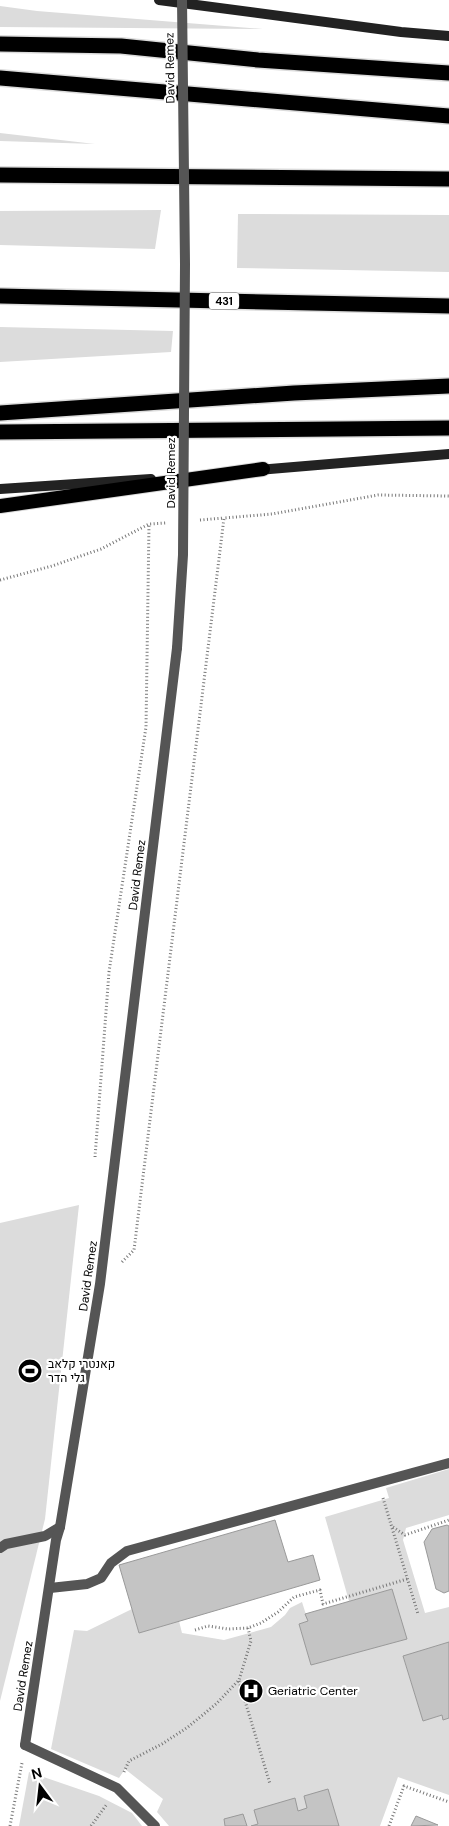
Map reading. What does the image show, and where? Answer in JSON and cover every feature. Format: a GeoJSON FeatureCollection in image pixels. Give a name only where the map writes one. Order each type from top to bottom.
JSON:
{"type":"FeatureCollection","features":[{"type":"Feature","properties":{"kind":"highway"},"geometry":{"type":"LineString","coordinates":[[0,44],[121,46],[258,60],[449,73]]}},
{"type":"Feature","properties":{"kind":"highway"},"geometry":{"type":"LineString","coordinates":[[0,78],[449,116]]}},
{"type":"Feature","properties":{"kind":"highway"},"geometry":{"type":"LineString","coordinates":[[0,175],[449,179]]}},
{"type":"Feature","properties":{"kind":"highway","name":"431"},"geometry":{"type":"LineString","coordinates":[[0,296],[449,306]]}},
{"type":"Feature","properties":{"kind":"highway"},"geometry":{"type":"LineString","coordinates":[[0,413],[294,393],[449,386]]}},
{"type":"Feature","properties":{"kind":"highway"},"geometry":{"type":"LineString","coordinates":[[0,432],[449,428]]}},
{"type":"Feature","properties":{"kind":"highway"},"geometry":{"type":"LineString","coordinates":[[0,506],[263,470]]}},
{"type":"Feature","properties":{"kind":"main road"},"geometry":{"type":"LineString","coordinates":[[159,0],[401,32],[449,36]]}},
{"type":"Feature","properties":{"kind":"main road"},"geometry":{"type":"LineString","coordinates":[[0,489],[449,454]]}},
{"type":"Feature","properties":{"kind":"street","name":"David Remez"},"geometry":{"type":"LineString","coordinates":[[25,1745],[56,1540],[60,1527],[100,1284],[177,648],[184,555],[185,264],[182,0]]}},
{"type":"Feature","properties":{"kind":"street"},"geometry":{"type":"LineString","coordinates":[[50,1588],[87,1584],[101,1578],[111,1563],[127,1551],[449,1463]]}},
{"type":"Feature","properties":{"kind":"street"},"geometry":{"type":"LineString","coordinates":[[0,1548],[6,1544],[45,1536],[60,1527]]}},
{"type":"Feature","properties":{"kind":"street"},"geometry":{"type":"LineString","coordinates":[[25,1745],[117,1788],[155,1826]]}},
{"type":"Feature","properties":{"kind":"path"},"geometry":{"type":"LineString","coordinates":[[196,520],[272,514],[378,495],[449,496]]}},
{"type":"Feature","properties":{"kind":"path"},"geometry":{"type":"LineString","coordinates":[[134,1250],[224,518]]}},
{"type":"Feature","properties":{"kind":"path"},"geometry":{"type":"LineString","coordinates":[[0,580],[52,566],[101,549],[148,524],[168,523]]}},
{"type":"Feature","properties":{"kind":"path"},"geometry":{"type":"LineString","coordinates":[[94,1164],[109,972],[146,727],[148,524]]}},
{"type":"Feature","properties":{"kind":"path"},"geometry":{"type":"LineString","coordinates":[[378,1483],[418,1614]]}},
{"type":"Feature","properties":{"kind":"path"},"geometry":{"type":"LineString","coordinates":[[390,1524],[405,1535],[449,1520]]}},
{"type":"Feature","properties":{"kind":"path"},"geometry":{"type":"LineString","coordinates":[[194,1630],[208,1626],[228,1629],[248,1628],[261,1623],[278,1612],[294,1597],[320,1590],[323,1604],[407,1580]]}},
{"type":"Feature","properties":{"kind":"path"},"geometry":{"type":"LineString","coordinates":[[91,1826],[117,1788],[129,1760],[162,1744],[188,1727],[216,1704],[239,1680],[251,1641],[248,1628]]}},
{"type":"Feature","properties":{"kind":"path"},"geometry":{"type":"LineString","coordinates":[[239,1680],[270,1784]]}},
{"type":"Feature","properties":{"kind":"path"},"geometry":{"type":"LineString","coordinates":[[10,1826],[25,1745]]}},
{"type":"Feature","properties":{"kind":"path"},"geometry":{"type":"LineString","coordinates":[[389,1826],[404,1786],[449,1802]]}},
{"type":"Feature","properties":{"kind":"shaded area"},"geometry":{"type":"Polygon","coordinates":[[[0,6],[37,11],[263,29],[0,27],[0,6]]]}},
{"type":"Feature","properties":{"kind":"shaded area"},"geometry":{"type":"Polygon","coordinates":[[[0,133],[95,144],[0,141],[0,133]]]}},
{"type":"Feature","properties":{"kind":"shaded area"},"geometry":{"type":"Polygon","coordinates":[[[161,210],[155,249],[0,245],[0,211],[161,210]]]}},
{"type":"Feature","properties":{"kind":"shaded area"},"geometry":{"type":"Polygon","coordinates":[[[238,214],[449,215],[449,272],[237,268],[238,214]]]}},
{"type":"Feature","properties":{"kind":"shaded area"},"geometry":{"type":"Polygon","coordinates":[[[0,327],[173,331],[171,352],[0,362],[0,327]]]}},
{"type":"Feature","properties":{"kind":"shaded area","name":"קאנטרי קלאב גלי הדר"},"geometry":{"type":"Polygon","coordinates":[[[79,1205],[45,1519],[0,1701],[0,1223],[79,1205]]]}},
{"type":"Feature","properties":{"kind":"shaded area"},"geometry":{"type":"Polygon","coordinates":[[[449,1469],[449,1515],[406,1528],[403,1540],[425,1613],[449,1607],[449,1642],[403,1657],[423,1721],[442,1715],[443,1719],[449,1718],[449,1795],[398,1777],[380,1826],[169,1826],[157,1812],[163,1799],[125,1769],[119,1778],[51,1749],[74,1630],[87,1631],[132,1609],[139,1633],[179,1621],[182,1633],[224,1640],[271,1627],[290,1608],[302,1602],[308,1621],[299,1624],[311,1665],[406,1639],[392,1589],[349,1601],[325,1517],[389,1498],[386,1488],[449,1469]]]}},
{"type":"Feature","properties":{"kind":"shaded area"},"geometry":{"type":"Polygon","coordinates":[[[29,1772],[99,1796],[132,1813],[142,1826],[19,1826],[29,1772]]]}},
{"type":"Feature","properties":{"kind":"building"},"geometry":{"type":"Polygon","coordinates":[[[275,1520],[288,1562],[313,1555],[320,1580],[139,1633],[119,1565],[275,1520]]]}},
{"type":"Feature","properties":{"kind":"building"},"geometry":{"type":"Polygon","coordinates":[[[449,1526],[449,1591],[444,1593],[436,1589],[424,1542],[432,1529],[449,1526]]]}},
{"type":"Feature","properties":{"kind":"building"},"geometry":{"type":"Polygon","coordinates":[[[392,1589],[407,1639],[311,1665],[299,1624],[308,1621],[305,1614],[392,1589]]]}},
{"type":"Feature","properties":{"kind":"building"},"geometry":{"type":"Polygon","coordinates":[[[449,1642],[449,1718],[443,1720],[442,1715],[423,1721],[403,1656],[449,1642]]]}},
{"type":"Feature","properties":{"kind":"building"},"geometry":{"type":"Polygon","coordinates":[[[328,1789],[339,1826],[251,1826],[258,1824],[254,1810],[295,1798],[298,1811],[307,1808],[304,1796],[328,1789]]]}},
{"type":"Feature","properties":{"kind":"building"},"geometry":{"type":"Polygon","coordinates":[[[243,1814],[247,1826],[225,1826],[224,1819],[243,1814]]]}},
{"type":"Feature","properties":{"kind":"building"},"geometry":{"type":"Polygon","coordinates":[[[416,1816],[438,1825],[411,1826],[416,1816]]]}},
{"type":"Feature","properties":{"kind":"place","name":"קאנטרי קלאב גלי הדר"},"geometry":{"type":"Point","coordinates":[30,1371]}},
{"type":"Feature","properties":{"kind":"place","name":"Geriatric Center"},"geometry":{"type":"Point","coordinates":[251,1691]}}]}
